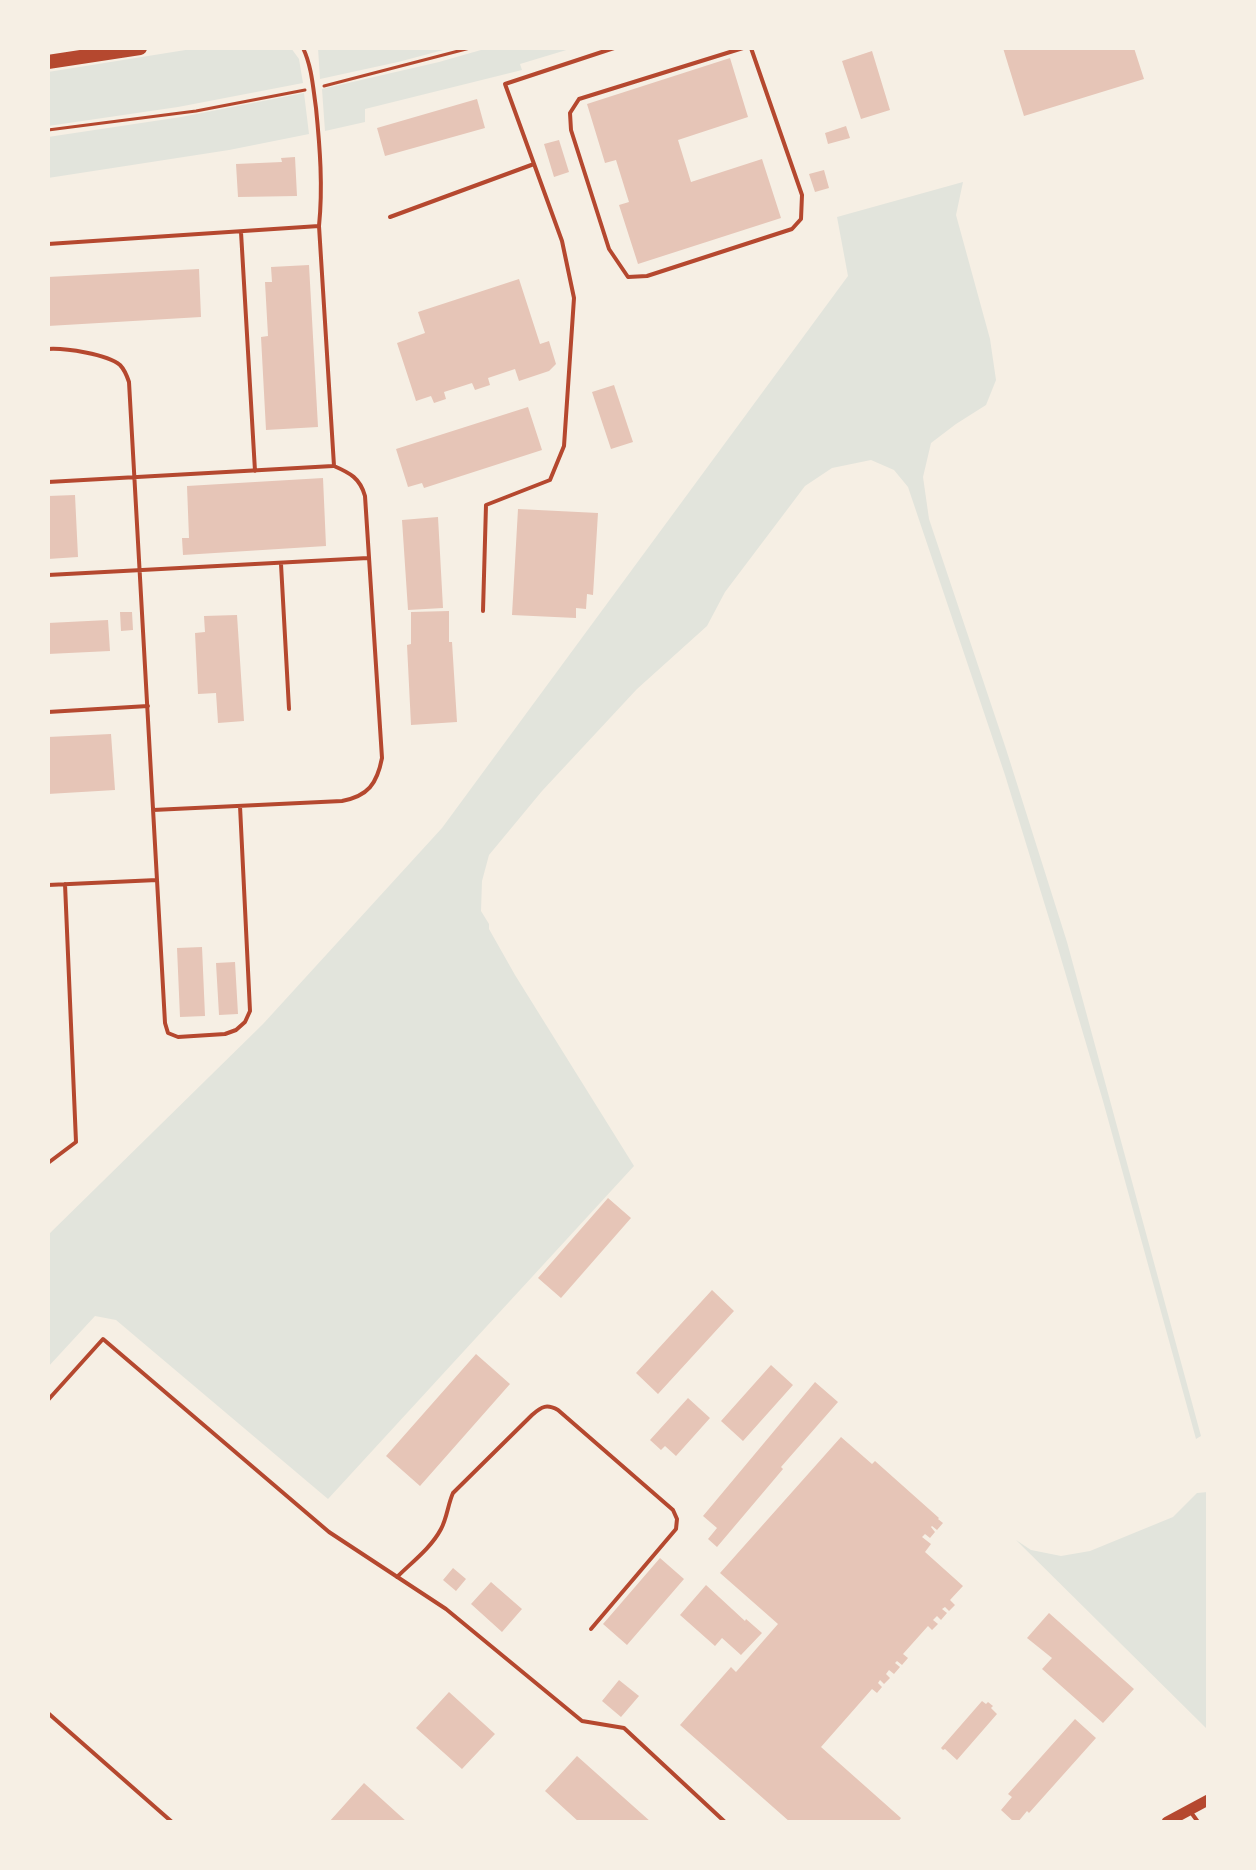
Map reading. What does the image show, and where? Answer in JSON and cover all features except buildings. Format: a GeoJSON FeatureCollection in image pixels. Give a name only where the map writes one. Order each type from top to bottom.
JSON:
{"type":"FeatureCollection","features":[{"type":"Feature","properties":{"kind":"main road"},"geometry":{"type":"LineString","coordinates":[[48,62],[140,48]]}},
{"type":"Feature","properties":{"kind":"street"},"geometry":{"type":"LineString","coordinates":[[1167,1822],[1208,1800]]}},
{"type":"Feature","properties":{"kind":"lane"},"geometry":{"type":"LineString","coordinates":[[303,48],[308,59],[319,139],[322,197],[319,226],[334,466]]}},
{"type":"Feature","properties":{"kind":"lane"},"geometry":{"type":"LineString","coordinates":[[308,59],[310,48]]}},
{"type":"Feature","properties":{"kind":"lane"},"geometry":{"type":"LineString","coordinates":[[483,611],[486,505],[550,480],[564,446],[574,298],[562,241],[505,84],[614,48]]}},
{"type":"Feature","properties":{"kind":"lane"},"geometry":{"type":"LineString","coordinates":[[743,48],[579,99],[570,113],[571,130],[609,249],[628,277],[647,276],[792,229],[801,219],[802,195],[751,48]]}},
{"type":"Feature","properties":{"kind":"lane"},"geometry":{"type":"LineString","coordinates":[[390,217],[534,164]]}},
{"type":"Feature","properties":{"kind":"lane"},"geometry":{"type":"LineString","coordinates":[[48,244],[319,226]]}},
{"type":"Feature","properties":{"kind":"lane"},"geometry":{"type":"LineString","coordinates":[[241,232],[255,471]]}},
{"type":"Feature","properties":{"kind":"lane"},"geometry":{"type":"LineString","coordinates":[[48,349],[105,357],[122,367],[129,382],[165,1023],[168,1033],[178,1037],[225,1034],[245,1022],[250,1011],[240,806]]}},
{"type":"Feature","properties":{"kind":"lane"},"geometry":{"type":"LineString","coordinates":[[48,482],[334,466],[354,476],[363,488],[382,758],[379,775],[368,790],[357,798],[342,801],[153,810]]}},
{"type":"Feature","properties":{"kind":"lane"},"geometry":{"type":"LineString","coordinates":[[48,575],[368,558]]}},
{"type":"Feature","properties":{"kind":"lane"},"geometry":{"type":"LineString","coordinates":[[281,563],[289,709]]}},
{"type":"Feature","properties":{"kind":"lane"},"geometry":{"type":"LineString","coordinates":[[48,712],[148,706]]}},
{"type":"Feature","properties":{"kind":"lane"},"geometry":{"type":"LineString","coordinates":[[48,885],[157,880]]}},
{"type":"Feature","properties":{"kind":"lane"},"geometry":{"type":"LineString","coordinates":[[48,1163],[76,1142],[65,884]]}},
{"type":"Feature","properties":{"kind":"lane"},"geometry":{"type":"LineString","coordinates":[[48,1400],[103,1339],[329,1532],[446,1609],[582,1721],[624,1728],[725,1822]]}},
{"type":"Feature","properties":{"kind":"lane"},"geometry":{"type":"LineString","coordinates":[[397,1577],[435,1539],[443,1526],[453,1493],[532,1415],[541,1407],[550,1405],[673,1510],[677,1519],[676,1529],[591,1629]]}},
{"type":"Feature","properties":{"kind":"lane"},"geometry":{"type":"LineString","coordinates":[[48,1713],[172,1822]]}},
{"type":"Feature","properties":{"kind":"lane"},"geometry":{"type":"LineString","coordinates":[[1189,1810],[1198,1822]]}},
{"type":"Feature","properties":{"kind":"path"},"geometry":{"type":"LineString","coordinates":[[48,130],[196,111],[313,89],[469,48]]}},
{"type":"Feature","properties":{"kind":"shaded area"},"geometry":{"type":"Polygon","coordinates":[[[198,48],[291,48],[299,59],[303,83],[178,107],[48,126],[48,72],[198,48]]]}},
{"type":"Feature","properties":{"kind":"shaded area"},"geometry":{"type":"Polygon","coordinates":[[[318,48],[451,48],[320,79],[318,48]]]}},
{"type":"Feature","properties":{"kind":"shaded area"},"geometry":{"type":"Polygon","coordinates":[[[488,48],[573,48],[520,64],[522,70],[365,109],[365,122],[325,131],[322,89],[488,48]]]}},
{"type":"Feature","properties":{"kind":"shaded area"},"geometry":{"type":"Polygon","coordinates":[[[304,93],[309,134],[229,150],[48,178],[48,137],[181,117],[304,93]]]}},
{"type":"Feature","properties":{"kind":"shaded area"},"geometry":{"type":"Polygon","coordinates":[[[963,182],[956,215],[990,339],[996,380],[986,405],[931,443],[923,477],[929,519],[1067,942],[1201,1436],[1196,1439],[1103,1101],[1005,775],[908,487],[894,470],[871,460],[832,468],[805,486],[725,592],[707,626],[637,689],[542,791],[489,855],[482,881],[481,911],[489,929],[634,1166],[328,1499],[116,1320],[95,1316],[48,1367],[48,1235],[263,1024],[442,828],[848,276],[837,217],[963,182]]]}},
{"type":"Feature","properties":{"kind":"shaded area"},"geometry":{"type":"Polygon","coordinates":[[[1208,1492],[1208,1730],[1016,1540],[1031,1550],[1061,1556],[1090,1551],[1173,1517],[1197,1493],[1208,1492]]]}}]}
